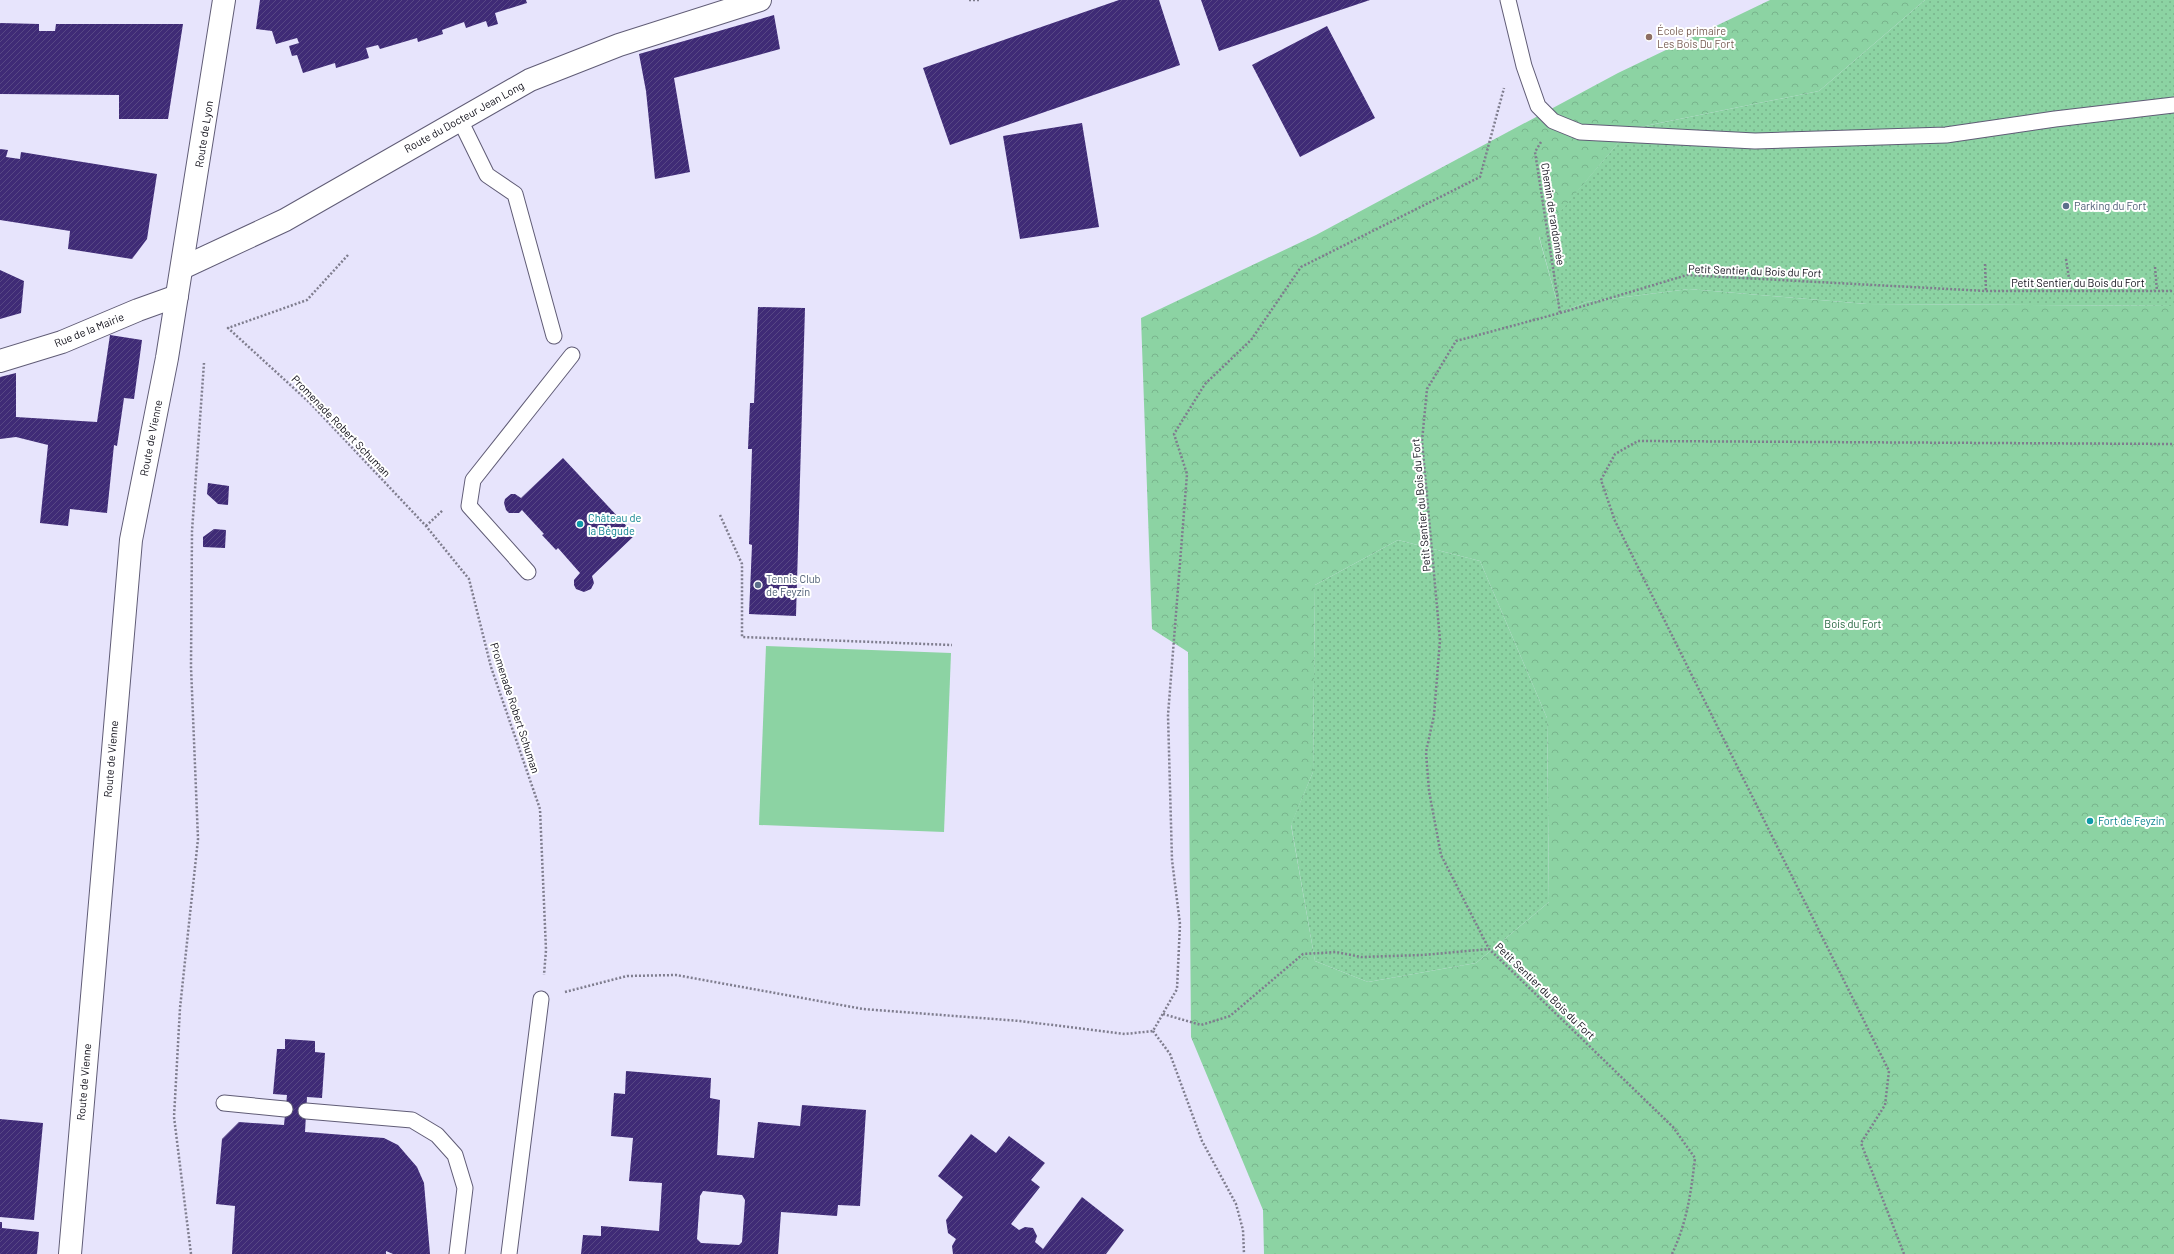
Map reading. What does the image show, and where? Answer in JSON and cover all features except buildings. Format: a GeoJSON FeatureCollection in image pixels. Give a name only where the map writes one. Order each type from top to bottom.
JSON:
{"type":"FeatureCollection","features":[{"type":"Feature","properties":{"kind":"main road","name":"Route de Lyon"},"geometry":{"type":"LineString","coordinates":[[182,268],[224,0]]}},
{"type":"Feature","properties":{"kind":"main road","name":"Route du Docteur Jean Long"},"geometry":{"type":"LineString","coordinates":[[182,268],[285,220],[530,80],[619,45],[760,0]]}},
{"type":"Feature","properties":{"kind":"main road","name":"Route de Vienne"},"geometry":{"type":"LineString","coordinates":[[70,1254],[131,540],[167,358],[182,268]]}},
{"type":"Feature","properties":{"kind":"main road","name":"Rue de la Mairie"},"geometry":{"type":"LineString","coordinates":[[0,361],[62,342],[138,310],[177,296]]}},
{"type":"Feature","properties":{"kind":"lane"},"geometry":{"type":"LineString","coordinates":[[1508,0],[1524,66],[1538,106],[1553,121],[1580,132],[1754,141],[1946,135],[2055,119],[2174,105]]}},
{"type":"Feature","properties":{"kind":"lane"},"geometry":{"type":"LineString","coordinates":[[460,120],[487,175],[515,194],[554,336]]}},
{"type":"Feature","properties":{"kind":"lane"},"geometry":{"type":"LineString","coordinates":[[528,572],[469,506],[473,480],[572,355]]}},
{"type":"Feature","properties":{"kind":"lane"},"geometry":{"type":"LineString","coordinates":[[509,1254],[541,999]]}},
{"type":"Feature","properties":{"kind":"lane"},"geometry":{"type":"LineString","coordinates":[[224,1103],[285,1109]]}},
{"type":"Feature","properties":{"kind":"lane"},"geometry":{"type":"LineString","coordinates":[[306,1111],[412,1120],[438,1135],[455,1155],[465,1188],[457,1254]]}},
{"type":"Feature","properties":{"kind":"path"},"geometry":{"type":"LineString","coordinates":[[969,0],[979,0]]}},
{"type":"Feature","properties":{"kind":"path"},"geometry":{"type":"LineString","coordinates":[[1154,1031],[1177,989],[1180,924],[1172,860],[1168,715],[1187,474],[1174,434],[1205,384],[1251,340],[1301,267],[1480,177],[1505,85],[1524,66]]}},
{"type":"Feature","properties":{"kind":"path","name":"Chemin de randonnée"},"geometry":{"type":"LineString","coordinates":[[1553,121],[1535,152],[1560,313]]}},
{"type":"Feature","properties":{"kind":"path","name":"Promenade Robert Schuman"},"geometry":{"type":"LineString","coordinates":[[348,255],[307,300],[228,328],[310,403],[426,526],[469,579],[491,667],[540,809],[546,950],[541,999]]}},
{"type":"Feature","properties":{"kind":"path"},"geometry":{"type":"LineString","coordinates":[[2066,259],[2071,291]]}},
{"type":"Feature","properties":{"kind":"path"},"geometry":{"type":"LineString","coordinates":[[1985,264],[1986,291]]}},
{"type":"Feature","properties":{"kind":"path"},"geometry":{"type":"LineString","coordinates":[[2155,267],[2157,291]]}},
{"type":"Feature","properties":{"kind":"path","name":"Petit Sentier du Bois du Fort"},"geometry":{"type":"LineString","coordinates":[[1672,1254],[1680,1237],[1690,1201],[1695,1158],[1673,1127],[1489,949],[1441,855],[1429,792],[1426,752],[1434,715],[1440,640],[1422,441],[1427,389],[1456,341],[1560,313],[1687,275],[1986,291],[2174,291]]}},
{"type":"Feature","properties":{"kind":"path"},"geometry":{"type":"LineString","coordinates":[[191,1254],[174,1116],[180,1008],[198,839],[191,667],[192,531],[204,363]]}},
{"type":"Feature","properties":{"kind":"path"},"geometry":{"type":"LineString","coordinates":[[1904,1254],[1861,1143],[1885,1105],[1889,1071],[1615,521],[1601,480],[1615,454],[1638,441],[2174,444]]}},
{"type":"Feature","properties":{"kind":"path"},"geometry":{"type":"LineString","coordinates":[[720,515],[742,564],[742,637],[952,645]]}},
{"type":"Feature","properties":{"kind":"path"},"geometry":{"type":"LineString","coordinates":[[1163,1014],[1201,1025],[1230,1016],[1303,954],[1336,952],[1361,957],[1423,955],[1489,949]]}},
{"type":"Feature","properties":{"kind":"path"},"geometry":{"type":"LineString","coordinates":[[541,999],[628,976],[676,975],[863,1009],[1020,1021],[1125,1034],[1154,1031]]}},
{"type":"Feature","properties":{"kind":"path"},"geometry":{"type":"LineString","coordinates":[[1154,1031],[1170,1054],[1202,1141],[1236,1204],[1243,1230],[1244,1254]]}},
{"type":"Feature","properties":{"kind":"green space","name":"Bois du Fort"},"geometry":{"type":"Polygon","coordinates":[[[1770,0],[1925,0],[1819,91],[1630,129],[1539,237],[1560,313],[1586,302],[1689,289],[1867,304],[2174,306],[2174,1254],[1264,1254],[1263,1210],[1191,1037],[1188,652],[1152,629],[1141,318],[1316,235],[1618,73],[1770,0]],[[1398,540],[1315,585],[1313,772],[1291,825],[1315,961],[1368,982],[1476,963],[1549,902],[1547,718],[1480,561],[1398,540]]]}},
{"type":"Feature","properties":{"kind":"green space"},"geometry":{"type":"Polygon","coordinates":[[[1925,0],[2174,0],[2174,306],[1867,304],[1689,289],[1586,302],[1560,313],[1539,236],[1630,129],[1819,91],[1925,0]]]}},
{"type":"Feature","properties":{"kind":"green space"},"geometry":{"type":"Polygon","coordinates":[[[1398,540],[1480,561],[1547,718],[1549,902],[1476,963],[1368,982],[1315,961],[1291,824],[1313,772],[1315,585],[1398,540]]]}},
{"type":"Feature","properties":{"kind":"green space"},"geometry":{"type":"Polygon","coordinates":[[[766,646],[951,653],[944,832],[759,825],[766,646]]]}},
{"type":"Feature","properties":{"kind":"place","name":"École primaire Les Bois Du Fort"},"geometry":{"type":"Point","coordinates":[1649,37]}},
{"type":"Feature","properties":{"kind":"place","name":"Parking du Fort"},"geometry":{"type":"Point","coordinates":[2066,206]}},
{"type":"Feature","properties":{"kind":"place","name":"Château de la Bégude"},"geometry":{"type":"Point","coordinates":[580,524]}},
{"type":"Feature","properties":{"kind":"place","name":"Tennis Club de Feyzin"},"geometry":{"type":"Point","coordinates":[758,585]}},
{"type":"Feature","properties":{"kind":"place","name":"Fort de Feyzin"},"geometry":{"type":"Point","coordinates":[2090,821]}}]}
